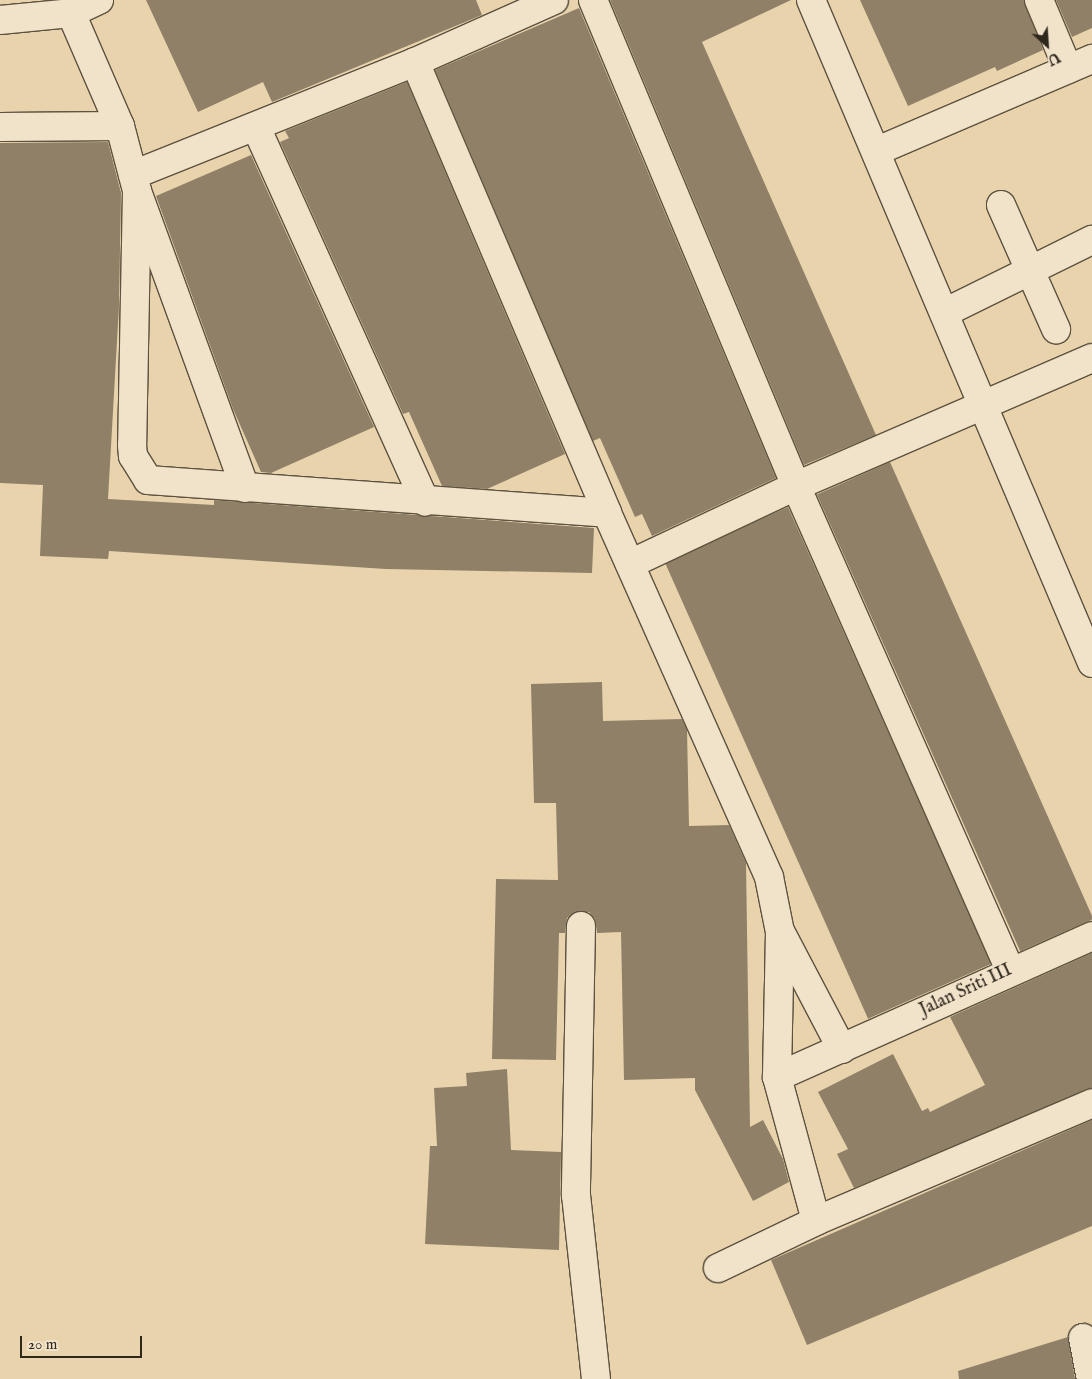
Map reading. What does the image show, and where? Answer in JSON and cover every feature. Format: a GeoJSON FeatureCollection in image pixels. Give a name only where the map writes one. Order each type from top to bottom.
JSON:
{"type":"FeatureCollection","features":[{"type":"Feature","properties":{"kind":"street"},"geometry":{"type":"LineString","coordinates":[[0,20],[71,13],[99,0]]}},
{"type":"Feature","properties":{"kind":"street"},"geometry":{"type":"LineString","coordinates":[[135,183],[256,127],[415,62],[554,0]]}},
{"type":"Feature","properties":{"kind":"street"},"geometry":{"type":"LineString","coordinates":[[593,0],[796,486],[1010,970]]}},
{"type":"Feature","properties":{"kind":"street"},"geometry":{"type":"LineString","coordinates":[[812,0],[1092,663]]}},
{"type":"Feature","properties":{"kind":"street"},"geometry":{"type":"LineString","coordinates":[[877,151],[1080,64],[1039,0]]}},
{"type":"Feature","properties":{"kind":"street"},"geometry":{"type":"LineString","coordinates":[[71,13],[120,126],[135,183],[245,488]]}},
{"type":"Feature","properties":{"kind":"street"},"geometry":{"type":"LineString","coordinates":[[415,62],[607,512],[769,877],[780,932],[777,1076],[816,1221]]}},
{"type":"Feature","properties":{"kind":"street"},"geometry":{"type":"LineString","coordinates":[[0,127],[120,126]]}},
{"type":"Feature","properties":{"kind":"street"},"geometry":{"type":"LineString","coordinates":[[256,127],[426,502]]}},
{"type":"Feature","properties":{"kind":"street"},"geometry":{"type":"LineString","coordinates":[[135,183],[133,456],[148,480],[154,482],[426,502],[607,512]]}},
{"type":"Feature","properties":{"kind":"street"},"geometry":{"type":"LineString","coordinates":[[1001,205],[1056,329]]}},
{"type":"Feature","properties":{"kind":"street"},"geometry":{"type":"LineString","coordinates":[[944,313],[1092,240]]}},
{"type":"Feature","properties":{"kind":"street"},"geometry":{"type":"LineString","coordinates":[[630,564],[796,486],[1092,358]]}},
{"type":"Feature","properties":{"kind":"street"},"geometry":{"type":"LineString","coordinates":[[581,926],[576,1195],[596,1379]]}},
{"type":"Feature","properties":{"kind":"street"},"geometry":{"type":"LineString","coordinates":[[780,932],[842,1049]]}},
{"type":"Feature","properties":{"kind":"street","name":"Jalan Sriti III"},"geometry":{"type":"LineString","coordinates":[[777,1076],[842,1049],[1010,970],[1092,936]]}},
{"type":"Feature","properties":{"kind":"street"},"geometry":{"type":"LineString","coordinates":[[718,1268],[816,1221],[1092,1103]]}},
{"type":"Feature","properties":{"kind":"street"},"geometry":{"type":"LineString","coordinates":[[1084,1338],[1090,1379]]}},
{"type":"Feature","properties":{"kind":"building"},"geometry":{"type":"Polygon","coordinates":[[[146,0],[476,0],[482,15],[272,102],[263,82],[198,112],[146,0]]]}},
{"type":"Feature","properties":{"kind":"building"},"geometry":{"type":"Polygon","coordinates":[[[610,0],[791,0],[702,42],[876,435],[804,465],[610,0]]]}},
{"type":"Feature","properties":{"kind":"building"},"geometry":{"type":"Polygon","coordinates":[[[860,0],[1024,0],[1043,50],[997,71],[995,67],[908,106],[860,0]]]}},
{"type":"Feature","properties":{"kind":"building"},"geometry":{"type":"Polygon","coordinates":[[[1056,0],[1092,0],[1092,28],[1072,37],[1056,0]]]}},
{"type":"Feature","properties":{"kind":"building"},"geometry":{"type":"Polygon","coordinates":[[[579,8],[776,478],[652,536],[642,514],[635,517],[600,438],[593,441],[435,70],[579,8]]]}},
{"type":"Feature","properties":{"kind":"building"},"geometry":{"type":"Polygon","coordinates":[[[407,82],[565,454],[487,489],[442,486],[409,412],[403,414],[280,142],[289,138],[285,131],[407,82]]]}},
{"type":"Feature","properties":{"kind":"building"},"geometry":{"type":"Polygon","coordinates":[[[108,142],[121,193],[119,306],[108,499],[214,505],[214,500],[594,528],[592,573],[386,569],[109,551],[108,559],[40,556],[43,485],[0,483],[0,143],[108,142]]]}},
{"type":"Feature","properties":{"kind":"building"},"geometry":{"type":"Polygon","coordinates":[[[251,155],[374,427],[271,473],[261,472],[233,409],[156,196],[251,155]]]}},
{"type":"Feature","properties":{"kind":"building"},"geometry":{"type":"Polygon","coordinates":[[[890,462],[1092,916],[1092,919],[1020,951],[817,495],[890,462]]]}},
{"type":"Feature","properties":{"kind":"building"},"geometry":{"type":"Polygon","coordinates":[[[788,507],[991,964],[868,1019],[665,562],[788,507]]]}},
{"type":"Feature","properties":{"kind":"building"},"geometry":{"type":"Polygon","coordinates":[[[602,682],[603,721],[682,719],[687,730],[689,826],[729,825],[746,863],[750,1127],[763,1120],[783,1159],[789,1182],[753,1201],[695,1090],[695,1078],[624,1080],[621,932],[597,933],[595,919],[589,912],[573,913],[567,918],[565,933],[559,933],[556,1060],[492,1059],[496,879],[558,880],[556,803],[534,803],[531,684],[602,682]]]}},
{"type":"Feature","properties":{"kind":"building"},"geometry":{"type":"Polygon","coordinates":[[[1092,953],[1092,1088],[854,1188],[837,1154],[848,1149],[818,1092],[893,1054],[922,1111],[928,1108],[930,1112],[985,1085],[950,1017],[1092,953]]]}},
{"type":"Feature","properties":{"kind":"building"},"geometry":{"type":"Polygon","coordinates":[[[507,1069],[511,1150],[561,1152],[559,1250],[425,1244],[430,1146],[437,1146],[434,1088],[467,1086],[466,1073],[507,1069]]]}},
{"type":"Feature","properties":{"kind":"building"},"geometry":{"type":"Polygon","coordinates":[[[1092,1120],[1092,1226],[807,1345],[771,1260],[1092,1120]]]}},
{"type":"Feature","properties":{"kind":"building"},"geometry":{"type":"Polygon","coordinates":[[[1068,1337],[1075,1379],[959,1379],[958,1371],[1068,1337]]]}}]}
